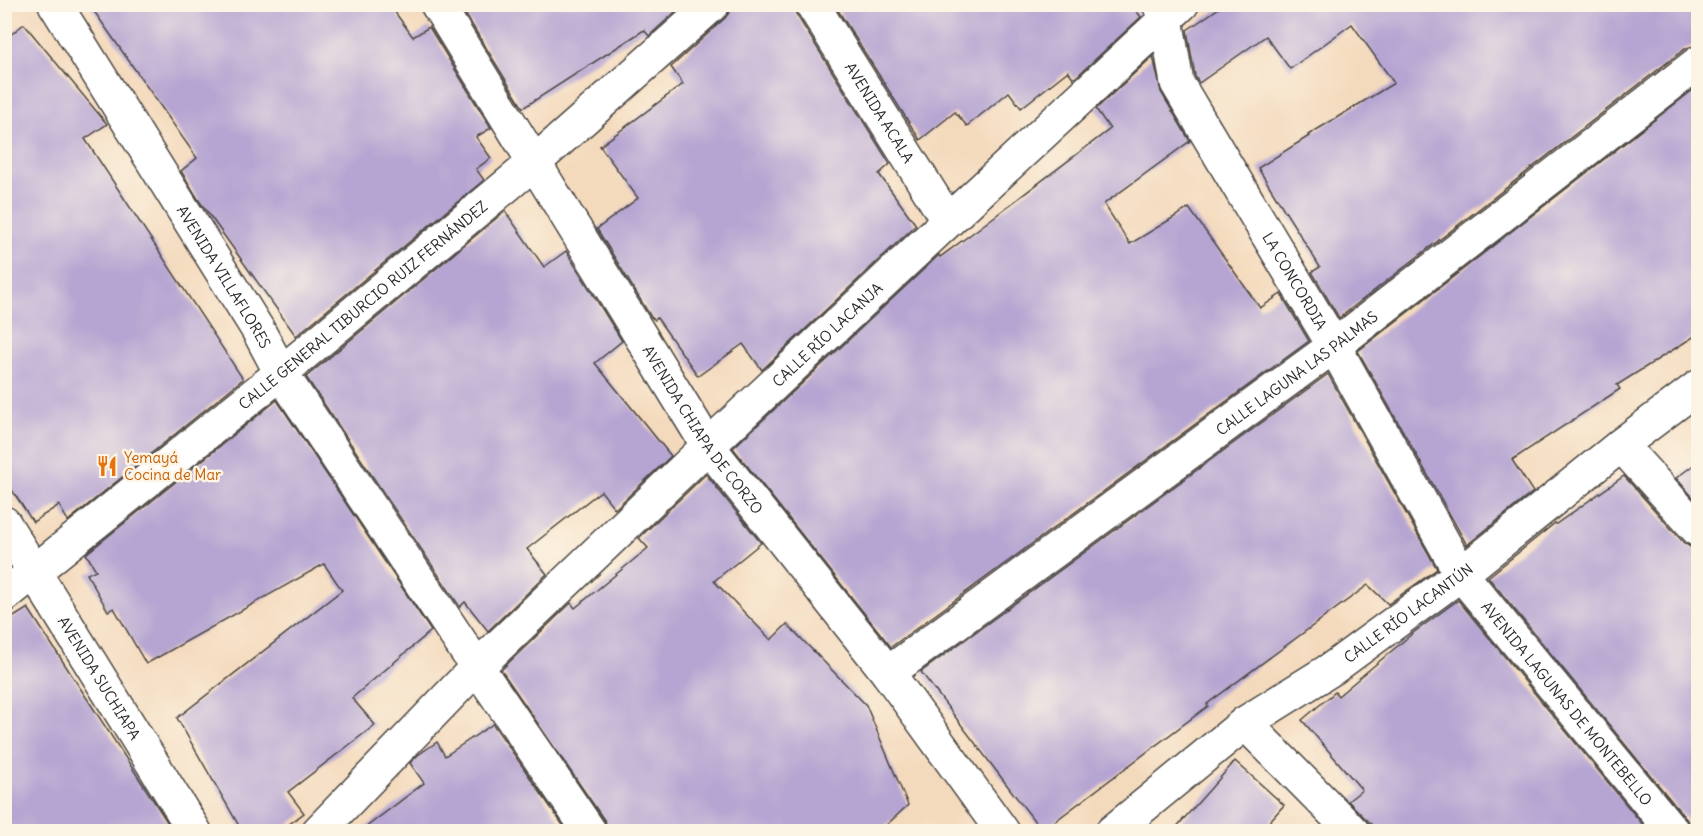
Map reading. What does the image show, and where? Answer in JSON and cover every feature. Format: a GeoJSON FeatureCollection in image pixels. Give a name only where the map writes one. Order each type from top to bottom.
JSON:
{"type":"FeatureCollection","features":[{"type":"Feature","properties":{"kind":"street","name":"AVENIDA VILLAFLORES"},"geometry":{"type":"LineString","coordinates":[[55,4],[258,330],[281,373],[477,667],[590,831]]}},
{"type":"Feature","properties":{"kind":"street","name":"AVENIDA CHIAPA DE CORZO"},"geometry":{"type":"LineString","coordinates":[[436,4],[708,446],[888,673],[1004,831]]}},
{"type":"Feature","properties":{"kind":"street","name":"CALLE GENERAL TIBURCIO RUIZ FERNÁNDEZ"},"geometry":{"type":"LineString","coordinates":[[4,596],[281,373],[535,162],[713,4]]}},
{"type":"Feature","properties":{"kind":"street","name":"AVENIDA ACALA"},"geometry":{"type":"LineString","coordinates":[[812,4],[948,221]]}},
{"type":"Feature","properties":{"kind":"street","name":"CALLE RÍO LACANJA"},"geometry":{"type":"LineString","coordinates":[[318,831],[477,667],[1169,9]]}},
{"type":"Feature","properties":{"kind":"street","name":"LA CONCORDIA"},"geometry":{"type":"LineString","coordinates":[[1169,9],[1178,83],[1334,346],[1461,574]]}},
{"type":"Feature","properties":{"kind":"street","name":"CALLE LAGUNA LAS PALMAS"},"geometry":{"type":"LineString","coordinates":[[888,673],[1334,346],[1698,63]]}},
{"type":"Feature","properties":{"kind":"street","name":"CALLE RÍO LACANTÚN"},"geometry":{"type":"LineString","coordinates":[[1112,831],[1245,723],[1333,668],[1461,574],[1621,445],[1698,387]]}},
{"type":"Feature","properties":{"kind":"street"},"geometry":{"type":"LineString","coordinates":[[1621,445],[1698,530]]}},
{"type":"Feature","properties":{"kind":"street","name":"AVENIDA SUCHIAPA"},"geometry":{"type":"LineString","coordinates":[[4,523],[195,831]]}},
{"type":"Feature","properties":{"kind":"street","name":"AVENIDA LAGUNAS DE MONTEBELLO"},"geometry":{"type":"LineString","coordinates":[[1461,574],[1673,831]]}},
{"type":"Feature","properties":{"kind":"street"},"geometry":{"type":"LineString","coordinates":[[1245,723],[1353,831]]}},
{"type":"Feature","properties":{"kind":"building"},"geometry":{"type":"Polygon","coordinates":[[[89,4],[389,4],[413,37],[429,27],[491,128],[476,137],[491,158],[476,169],[484,180],[296,336],[198,199],[181,171],[197,158],[89,4]]]}},
{"type":"Feature","properties":{"kind":"building"},"geometry":{"type":"Polygon","coordinates":[[[464,4],[684,4],[649,36],[644,30],[523,108],[461,7],[464,4]]]}},
{"type":"Feature","properties":{"kind":"building"},"geometry":{"type":"Polygon","coordinates":[[[731,4],[793,4],[796,14],[890,164],[879,174],[916,225],[762,370],[743,344],[698,376],[657,318],[655,320],[651,317],[597,229],[638,198],[600,146],[683,84],[671,67],[725,18],[731,10],[731,4]]]}},
{"type":"Feature","properties":{"kind":"building"},"geometry":{"type":"Polygon","coordinates":[[[834,4],[1131,4],[1141,17],[1074,79],[1068,71],[1021,108],[1009,92],[967,126],[955,112],[920,140],[834,4]]]}},
{"type":"Feature","properties":{"kind":"building"},"geometry":{"type":"Polygon","coordinates":[[[1225,4],[1690,4],[1698,16],[1698,45],[1686,48],[1339,318],[1312,272],[1320,267],[1258,168],[1394,83],[1352,24],[1290,69],[1266,36],[1199,83],[1195,76],[1187,30],[1225,4]]]}},
{"type":"Feature","properties":{"kind":"building"},"geometry":{"type":"Polygon","coordinates":[[[24,24],[107,124],[85,139],[243,379],[68,521],[59,505],[33,522],[4,478],[4,40],[24,24]]]}},
{"type":"Feature","properties":{"kind":"building"},"geometry":{"type":"Polygon","coordinates":[[[1153,56],[1161,92],[1190,141],[1104,204],[1130,244],[1189,208],[1260,308],[1281,294],[1309,341],[891,647],[733,448],[939,255],[940,257],[1110,129],[1096,109],[1153,56]]]}},
{"type":"Feature","properties":{"kind":"building"},"geometry":{"type":"Polygon","coordinates":[[[1698,86],[1698,334],[1617,385],[1620,389],[1512,460],[1533,492],[1467,545],[1358,351],[1698,86]]]}},
{"type":"Feature","properties":{"kind":"building"},"geometry":{"type":"Polygon","coordinates":[[[505,211],[544,267],[566,251],[622,341],[595,363],[671,456],[615,509],[601,491],[527,549],[547,574],[488,631],[465,602],[460,607],[306,377],[505,211]]]}},
{"type":"Feature","properties":{"kind":"building"},"geometry":{"type":"Polygon","coordinates":[[[1328,374],[1437,569],[1388,604],[1368,585],[1207,704],[1208,706],[1042,831],[921,672],[1328,374]]]}},
{"type":"Feature","properties":{"kind":"building"},"geometry":{"type":"Polygon","coordinates":[[[277,400],[431,631],[352,698],[375,725],[288,792],[304,813],[280,831],[242,831],[177,718],[342,590],[324,564],[146,664],[114,608],[108,611],[87,574],[96,570],[86,554],[277,400]]]}},
{"type":"Feature","properties":{"kind":"building"},"geometry":{"type":"Polygon","coordinates":[[[1698,462],[1698,503],[1676,478],[1698,462]]]}},
{"type":"Feature","properties":{"kind":"building"},"geometry":{"type":"Polygon","coordinates":[[[706,474],[761,543],[714,581],[771,640],[787,624],[866,705],[908,805],[880,831],[609,831],[605,821],[501,670],[571,603],[575,608],[648,548],[639,538],[706,474]]]}},
{"type":"Feature","properties":{"kind":"building"},"geometry":{"type":"Polygon","coordinates":[[[1624,476],[1684,543],[1692,548],[1698,548],[1698,831],[1691,831],[1687,820],[1488,577],[1555,523],[1624,476]]]}},
{"type":"Feature","properties":{"kind":"building"},"geometry":{"type":"Polygon","coordinates":[[[1458,600],[1648,831],[1378,831],[1348,801],[1362,790],[1302,720],[1335,692],[1338,696],[1413,633],[1458,600]]]}},
{"type":"Feature","properties":{"kind":"building"},"geometry":{"type":"Polygon","coordinates":[[[28,608],[173,831],[4,831],[4,623],[28,608]]]}},
{"type":"Feature","properties":{"kind":"building"},"geometry":{"type":"Polygon","coordinates":[[[493,724],[567,831],[361,831],[424,783],[410,763],[418,755],[437,742],[445,756],[493,724]]]}},
{"type":"Feature","properties":{"kind":"building"},"geometry":{"type":"Polygon","coordinates":[[[1235,761],[1284,805],[1261,831],[1173,831],[1235,761]]]}},
{"type":"Feature","properties":{"kind":"place","name":"Yemayá Cocina de Mar"},"geometry":{"type":"Point","coordinates":[107,466]}}]}
